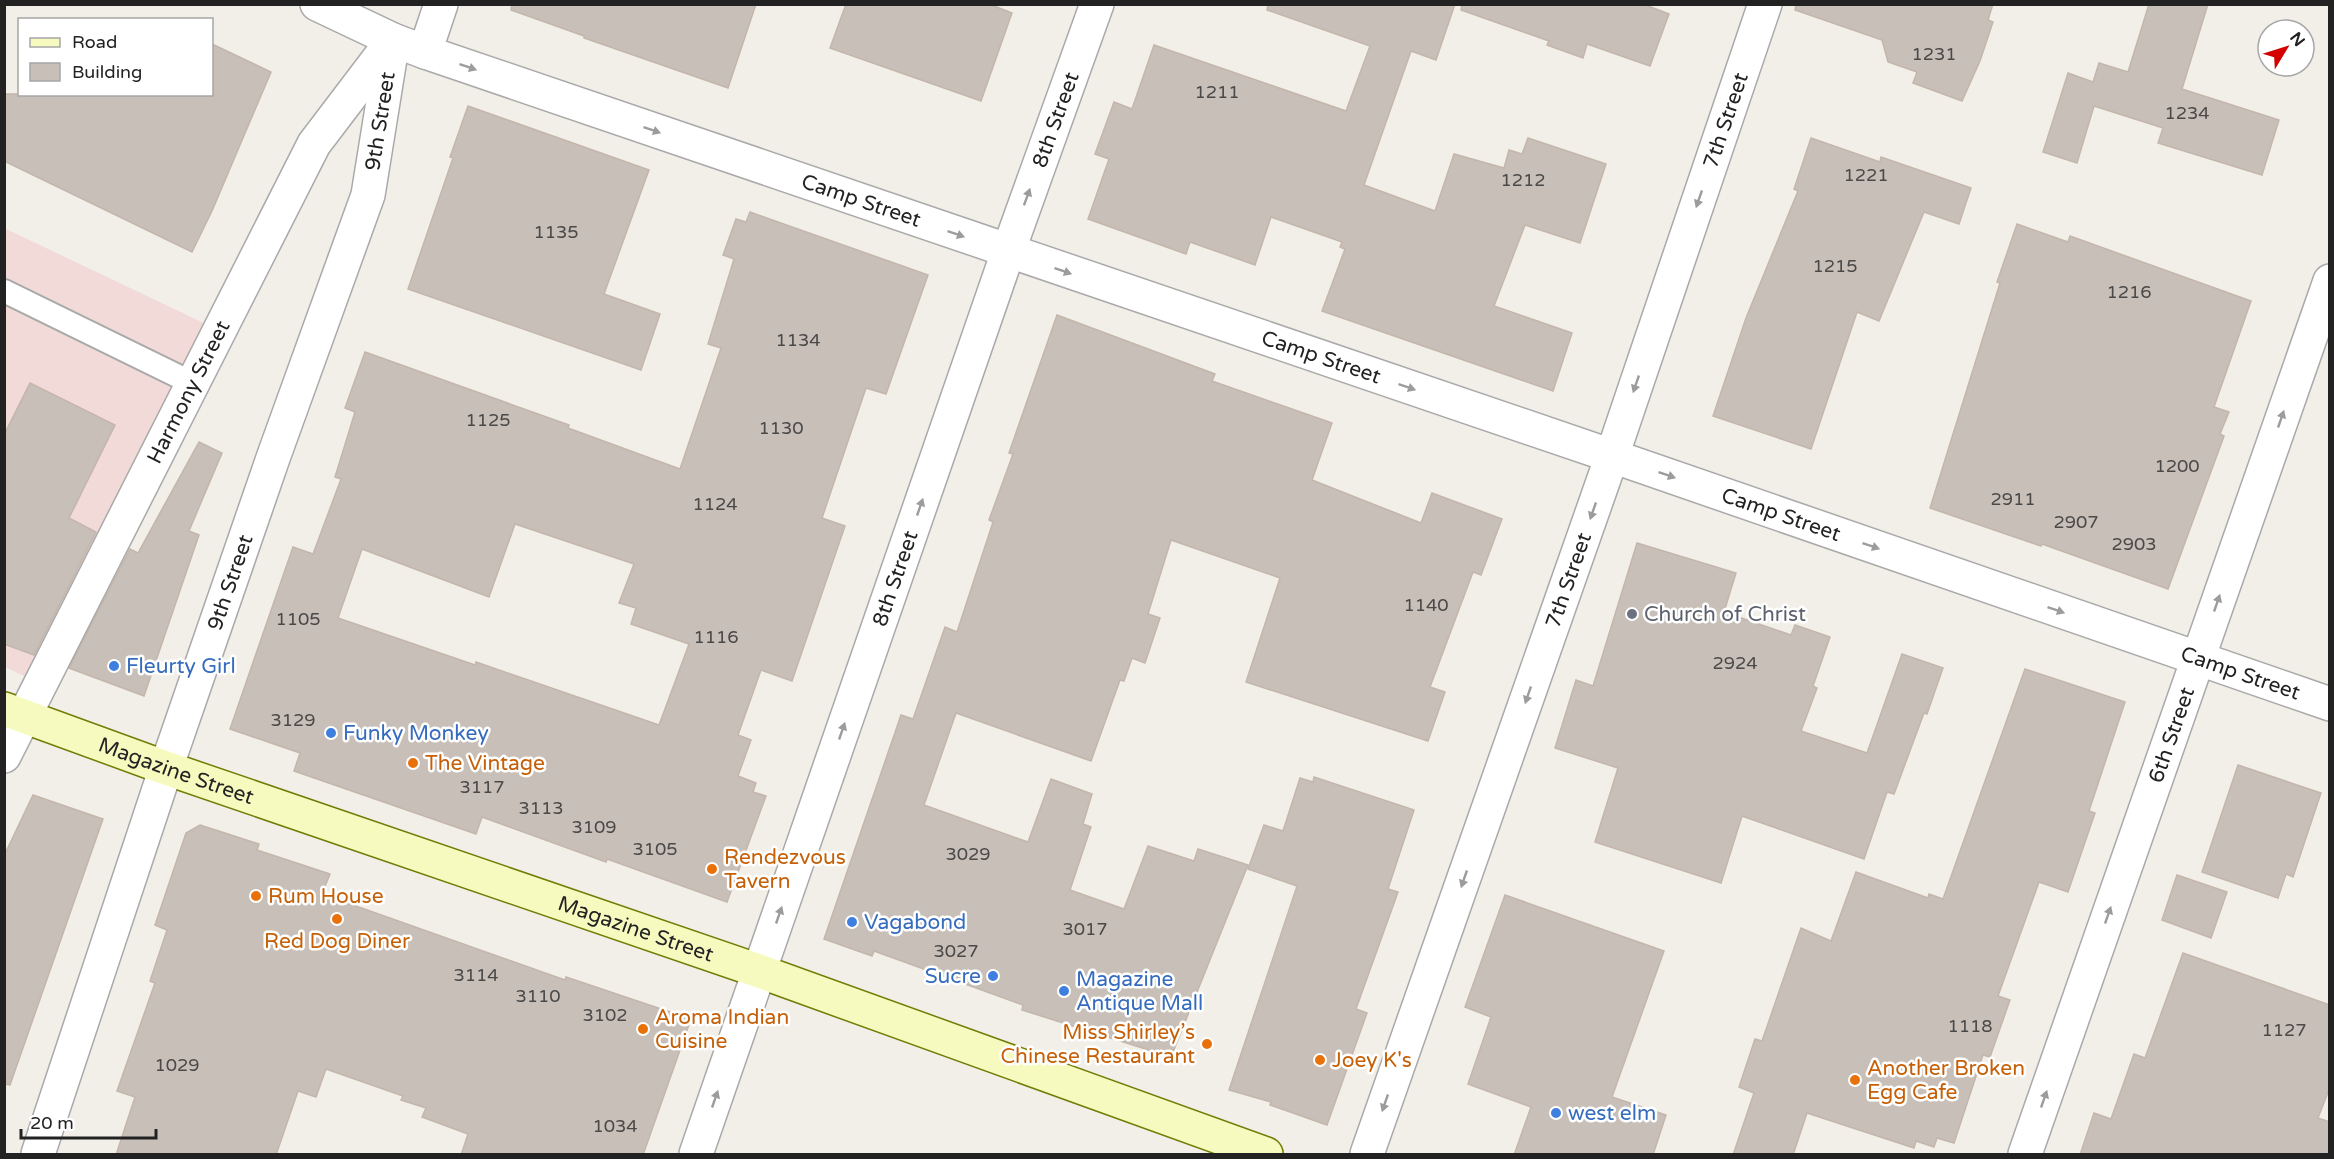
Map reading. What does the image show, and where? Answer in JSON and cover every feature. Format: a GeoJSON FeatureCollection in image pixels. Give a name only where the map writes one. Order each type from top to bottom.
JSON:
{"type":"FeatureCollection","features":[{"type":"Feature","properties":{"kind":"street","name":"Camp Street"},"geometry":{"type":"LineString","coordinates":[[317,4],[355,13],[393,40],[425,52],[1612,456],[2330,704]]}},
{"type":"Feature","properties":{"kind":"street"},"geometry":{"type":"LineString","coordinates":[[425,52],[441,4]]}},
{"type":"Feature","properties":{"kind":"street","name":"8th Street"},"geometry":{"type":"LineString","coordinates":[[696,1155],[1008,252],[1097,4]]}},
{"type":"Feature","properties":{"kind":"street","name":"7th Street"},"geometry":{"type":"LineString","coordinates":[[1367,1155],[1612,456],[1765,4]]}},
{"type":"Feature","properties":{"kind":"street","name":"Harmony Street"},"geometry":{"type":"LineString","coordinates":[[4,756],[14,713],[192,383],[314,144],[393,40]]}},
{"type":"Feature","properties":{"kind":"street","name":"9th Street"},"geometry":{"type":"LineString","coordinates":[[38,1155],[166,768],[273,458],[368,195],[393,40]]}},
{"type":"Feature","properties":{"kind":"street","name":"6th Street"},"geometry":{"type":"LineString","coordinates":[[2025,1155],[2330,281]]}},
{"type":"Feature","properties":{"kind":"street","name":"Magazine Street"},"geometry":{"type":"LineString","coordinates":[[14,713],[166,768],[759,971],[1266,1155]]}},
{"type":"Feature","properties":{"kind":"lane"},"geometry":{"type":"LineString","coordinates":[[4,291],[192,383]]}},
{"type":"Feature","properties":{"kind":"shaded area"},"geometry":{"type":"Polygon","coordinates":[[[4,228],[206,324],[30,679],[5,667],[4,228]]]}},
{"type":"Feature","properties":{"kind":"building"},"geometry":{"type":"Polygon","coordinates":[[[512,4],[756,4],[728,88],[511,10],[512,4]]]}},
{"type":"Feature","properties":{"kind":"building"},"geometry":{"type":"Polygon","coordinates":[[[846,4],[989,4],[1012,13],[981,101],[830,48],[846,4]]]}},
{"type":"Feature","properties":{"kind":"building"},"geometry":{"type":"Polygon","coordinates":[[[1268,4],[1455,4],[1436,60],[1411,51],[1364,185],[1435,211],[1454,154],[1504,168],[1509,150],[1522,154],[1528,138],[1606,164],[1580,243],[1525,225],[1494,306],[1572,333],[1553,391],[1322,311],[1345,249],[1340,247],[1342,242],[1271,217],[1255,265],[1190,242],[1186,254],[1088,219],[1109,159],[1095,154],[1114,102],[1132,109],[1154,45],[1346,111],[1370,46],[1267,10],[1268,4]]]}},
{"type":"Feature","properties":{"kind":"building"},"geometry":{"type":"Polygon","coordinates":[[[1462,4],[1643,4],[1669,14],[1650,66],[1587,44],[1583,58],[1547,45],[1549,41],[1461,10],[1462,4]]]}},
{"type":"Feature","properties":{"kind":"building"},"geometry":{"type":"Polygon","coordinates":[[[1796,4],[1993,4],[1988,20],[1993,22],[1980,61],[1962,101],[1913,83],[1917,72],[1888,62],[1882,40],[1795,10],[1796,4]]]}},
{"type":"Feature","properties":{"kind":"building"},"geometry":{"type":"Polygon","coordinates":[[[2149,4],[2208,4],[2182,89],[2279,120],[2262,175],[2158,143],[2163,128],[2094,106],[2077,163],[2043,152],[2068,73],[2093,82],[2099,63],[2128,72],[2149,4]]]}},
{"type":"Feature","properties":{"kind":"building"},"geometry":{"type":"Polygon","coordinates":[[[213,44],[271,72],[212,211],[192,252],[4,161],[4,94],[18,94],[18,96],[213,96],[213,44]]]}},
{"type":"Feature","properties":{"kind":"building"},"geometry":{"type":"Polygon","coordinates":[[[468,106],[649,170],[604,294],[660,314],[641,370],[408,289],[453,158],[450,157],[468,106]]]}},
{"type":"Feature","properties":{"kind":"building"},"geometry":{"type":"Polygon","coordinates":[[[1811,138],[1880,162],[1881,157],[1971,188],[1959,224],[1924,212],[1879,321],[1857,312],[1811,449],[1713,416],[1746,318],[1798,191],[1794,189],[1811,138]]]}},
{"type":"Feature","properties":{"kind":"building"},"geometry":{"type":"Polygon","coordinates":[[[750,212],[928,275],[886,394],[866,388],[822,518],[845,526],[792,681],[761,670],[738,735],[751,740],[738,776],[756,783],[753,792],[766,796],[727,902],[607,859],[606,862],[482,817],[476,834],[294,771],[300,753],[230,729],[293,547],[313,554],[341,479],[335,477],[355,412],[345,408],[365,352],[569,425],[568,428],[680,469],[721,348],[708,344],[734,259],[723,255],[736,219],[746,222],[750,212]],[[515,524],[489,597],[362,549],[338,618],[475,665],[476,662],[659,725],[689,644],[631,624],[636,608],[619,603],[634,564],[515,524]]]}},
{"type":"Feature","properties":{"kind":"building"},"geometry":{"type":"Polygon","coordinates":[[[2017,224],[2068,242],[2070,236],[2251,301],[2214,407],[2229,412],[2220,434],[2224,436],[2168,589],[2042,544],[2041,546],[1930,508],[2000,283],[1997,282],[2017,224]]]}},
{"type":"Feature","properties":{"kind":"building"},"geometry":{"type":"Polygon","coordinates":[[[1057,315],[1215,374],[1212,381],[1332,423],[1312,480],[1421,523],[1432,493],[1502,519],[1481,575],[1473,572],[1430,687],[1445,692],[1428,741],[1246,682],[1280,578],[1171,540],[1148,614],[1160,618],[1145,663],[1132,658],[1124,681],[1120,680],[1091,761],[956,713],[924,805],[1028,842],[1051,779],[1092,794],[1083,824],[1091,827],[1070,890],[1124,909],[1148,846],[1194,861],[1198,849],[1248,865],[1171,1057],[1022,1010],[1023,1005],[874,951],[872,956],[824,939],[901,715],[913,719],[945,627],[957,632],[993,522],[989,520],[1013,454],[1009,453],[1057,315]]]}},
{"type":"Feature","properties":{"kind":"building"},"geometry":{"type":"Polygon","coordinates":[[[30,383],[115,425],[69,518],[96,532],[34,655],[4,644],[4,435],[30,383]]]}},
{"type":"Feature","properties":{"kind":"building"},"geometry":{"type":"Polygon","coordinates":[[[199,442],[222,453],[189,531],[199,535],[144,696],[69,668],[130,549],[138,553],[199,442]]]}},
{"type":"Feature","properties":{"kind":"building"},"geometry":{"type":"Polygon","coordinates":[[[1637,543],[1736,573],[1724,612],[1791,635],[1795,625],[1830,637],[1813,686],[1817,688],[1801,731],[1867,753],[1902,654],[1943,668],[1894,794],[1887,792],[1864,859],[1742,816],[1721,883],[1595,842],[1618,768],[1555,748],[1576,680],[1593,686],[1637,543]]]}},
{"type":"Feature","properties":{"kind":"building"},"geometry":{"type":"Polygon","coordinates":[[[2025,669],[2125,702],[2089,811],[2095,813],[2068,892],[2039,882],[1998,996],[2010,1000],[1990,1057],[1983,1055],[1954,1143],[1937,1138],[1934,1147],[1916,1141],[1914,1148],[1807,1113],[1793,1155],[1733,1155],[1754,1093],[1739,1087],[1755,1039],[1762,1041],[1801,928],[1831,941],[1856,872],[1928,898],[1929,894],[1943,899],[2025,669]]]}},
{"type":"Feature","properties":{"kind":"building"},"geometry":{"type":"Polygon","coordinates":[[[2238,765],[2321,793],[2293,877],[2286,874],[2278,898],[2202,872],[2238,765]]]}},
{"type":"Feature","properties":{"kind":"building"},"geometry":{"type":"Polygon","coordinates":[[[1314,777],[1414,810],[1388,889],[1398,892],[1356,1009],[1367,1013],[1327,1125],[1270,1105],[1271,1102],[1229,1090],[1297,886],[1248,869],[1264,825],[1283,831],[1300,778],[1313,782],[1314,777]]]}},
{"type":"Feature","properties":{"kind":"building"},"geometry":{"type":"Polygon","coordinates":[[[33,795],[103,819],[10,1085],[4,1084],[4,856],[33,795]]]}},
{"type":"Feature","properties":{"kind":"building"},"geometry":{"type":"Polygon","coordinates":[[[200,825],[259,844],[257,850],[330,874],[322,894],[565,980],[566,977],[691,1019],[643,1155],[461,1155],[468,1134],[422,1117],[426,1108],[401,1100],[403,1096],[326,1069],[316,1097],[298,1091],[276,1155],[116,1155],[135,1097],[117,1091],[155,983],[150,981],[167,930],[155,925],[186,833],[200,825]]]}},
{"type":"Feature","properties":{"kind":"building"},"geometry":{"type":"Polygon","coordinates":[[[2177,875],[2227,892],[2211,938],[2162,920],[2177,875]]]}},
{"type":"Feature","properties":{"kind":"building"},"geometry":{"type":"Polygon","coordinates":[[[1505,895],[1664,951],[1612,1097],[1666,1115],[1653,1155],[1514,1155],[1531,1107],[1468,1084],[1491,1017],[1465,1007],[1505,895]]]}},
{"type":"Feature","properties":{"kind":"building"},"geometry":{"type":"Polygon","coordinates":[[[2183,953],[2330,1005],[2330,1087],[2318,1118],[2330,1122],[2330,1155],[2080,1155],[2094,1113],[2111,1119],[2134,1054],[2145,1058],[2183,953]]]}},
{"type":"Feature","properties":{"kind":"place","name":"Church of Christ"},"geometry":{"type":"Point","coordinates":[1632,614]}},
{"type":"Feature","properties":{"kind":"place","name":"Fleurty Girl"},"geometry":{"type":"Point","coordinates":[114,666]}},
{"type":"Feature","properties":{"kind":"place","name":"Funky Monkey"},"geometry":{"type":"Point","coordinates":[331,733]}},
{"type":"Feature","properties":{"kind":"place","name":"The Vintage"},"geometry":{"type":"Point","coordinates":[413,763]}},
{"type":"Feature","properties":{"kind":"place","name":"Rendezvous Tavern"},"geometry":{"type":"Point","coordinates":[712,869]}},
{"type":"Feature","properties":{"kind":"place","name":"Rum House"},"geometry":{"type":"Point","coordinates":[256,896]}},
{"type":"Feature","properties":{"kind":"place","name":"Red Dog Diner"},"geometry":{"type":"Point","coordinates":[337,919]}},
{"type":"Feature","properties":{"kind":"place","name":"Vagabond"},"geometry":{"type":"Point","coordinates":[852,922]}},
{"type":"Feature","properties":{"kind":"place","name":"Sucre"},"geometry":{"type":"Point","coordinates":[993,976]}},
{"type":"Feature","properties":{"kind":"place","name":"Magazine Antique Mall"},"geometry":{"type":"Point","coordinates":[1064,991]}},
{"type":"Feature","properties":{"kind":"place","name":"Aroma Indian Cuisine"},"geometry":{"type":"Point","coordinates":[643,1029]}},
{"type":"Feature","properties":{"kind":"place","name":"Miss Shirley’s Chinese Restaurant"},"geometry":{"type":"Point","coordinates":[1207,1044]}},
{"type":"Feature","properties":{"kind":"place","name":"Joey K's"},"geometry":{"type":"Point","coordinates":[1320,1060]}},
{"type":"Feature","properties":{"kind":"place","name":"Another Broken Egg Cafe"},"geometry":{"type":"Point","coordinates":[1855,1080]}},
{"type":"Feature","properties":{"kind":"place","name":"west elm"},"geometry":{"type":"Point","coordinates":[1556,1113]}}]}
